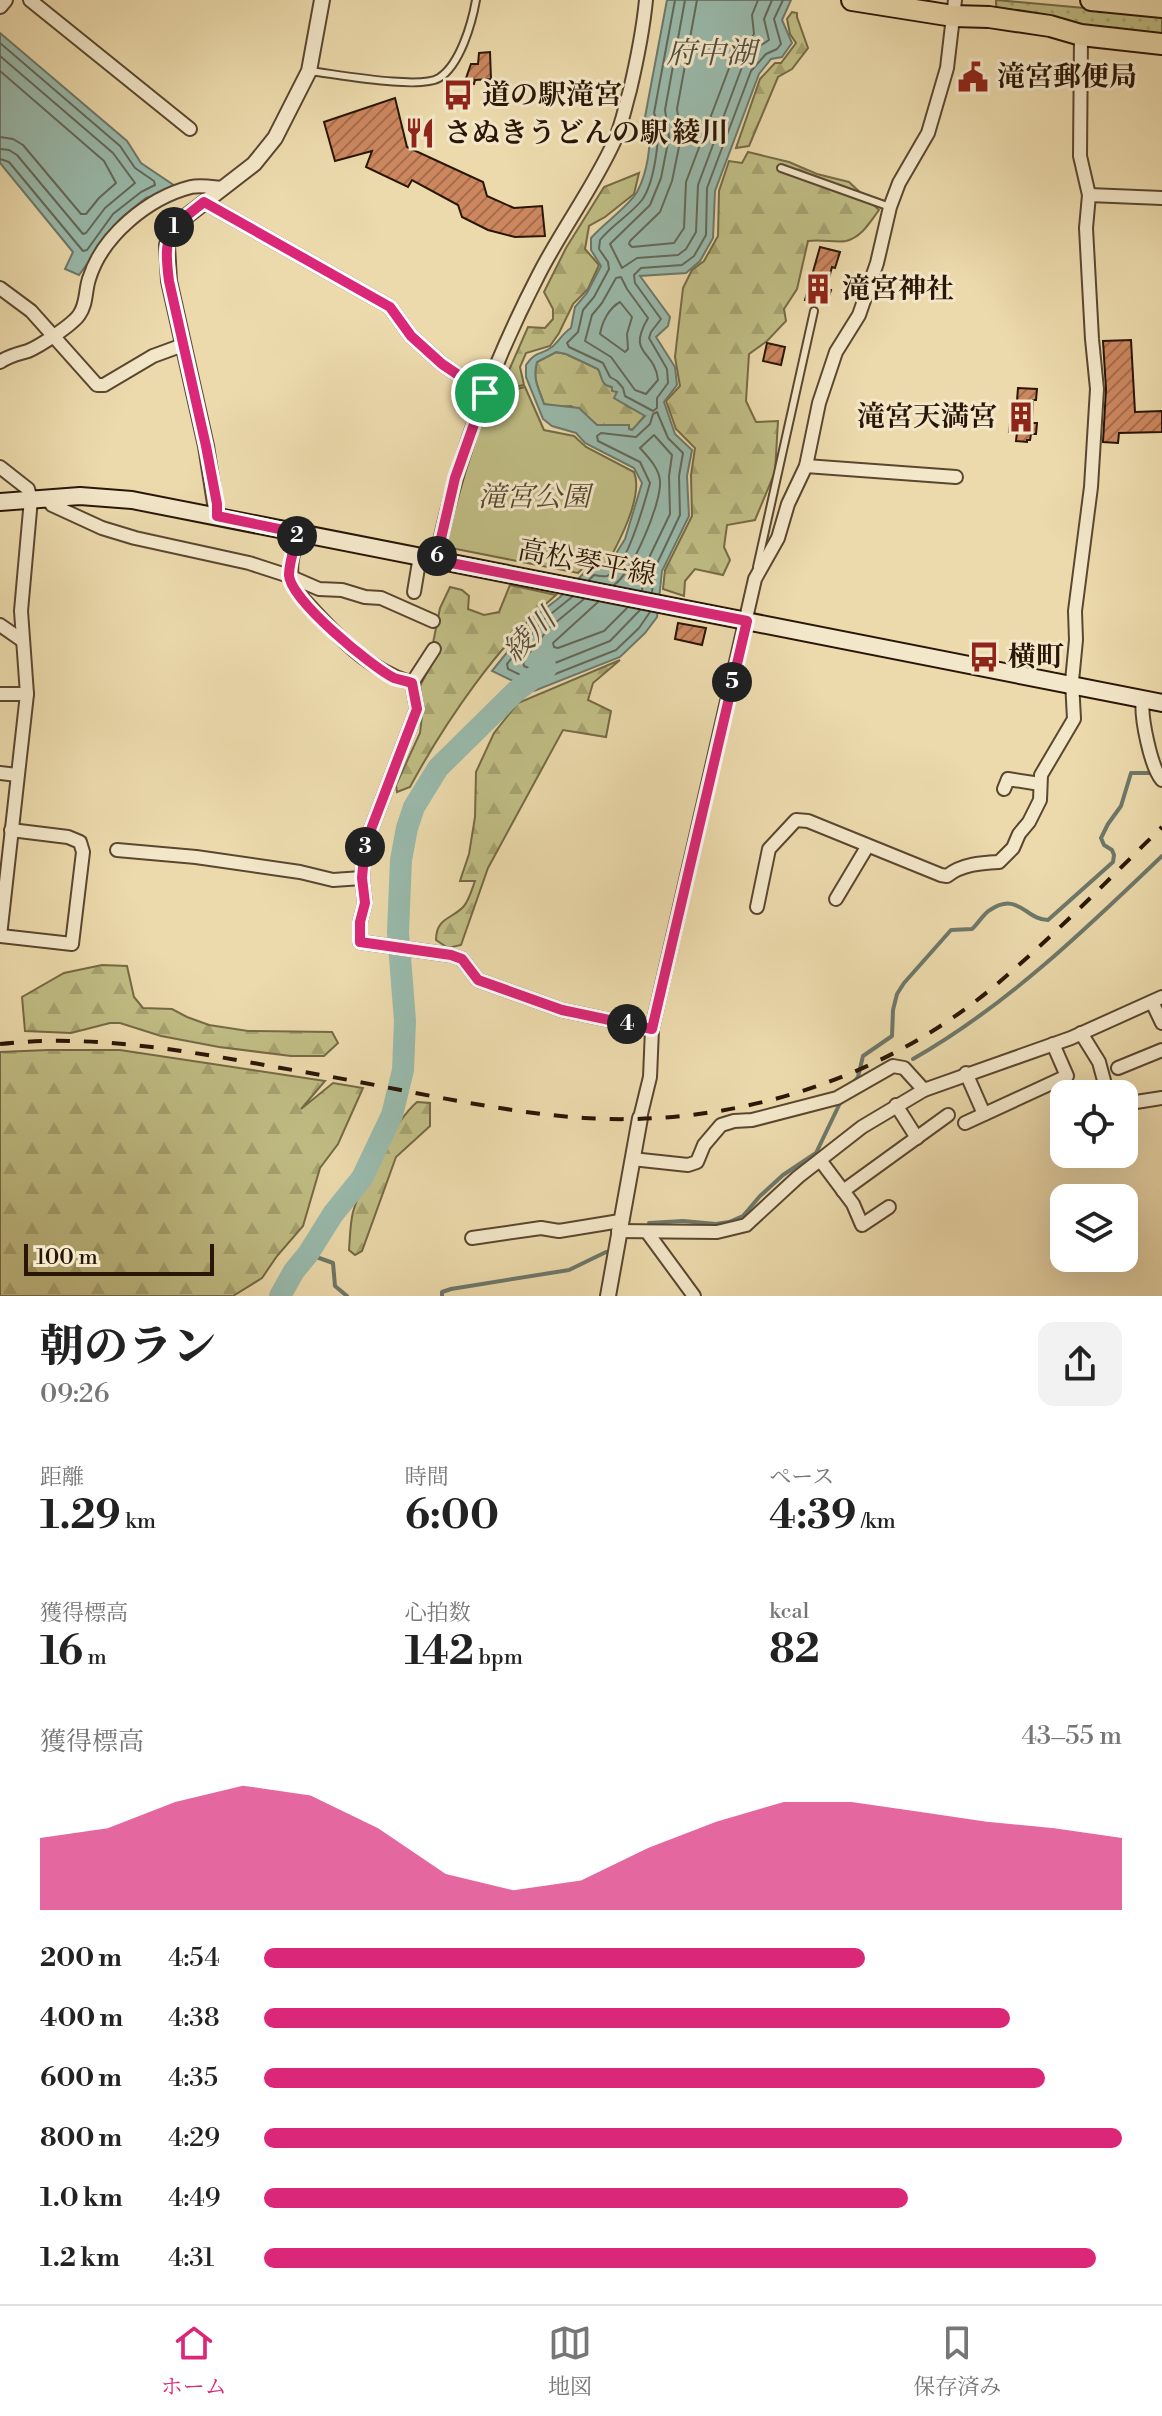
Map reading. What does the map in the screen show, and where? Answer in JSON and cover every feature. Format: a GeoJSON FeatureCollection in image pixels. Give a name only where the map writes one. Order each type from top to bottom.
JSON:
{"type":"FeatureCollection","features":[{"type":"Feature","properties":{"kind":"highway"},"geometry":{"type":"LineString","coordinates":[[852,0],[954,8],[1081,35],[1162,44]]}},
{"type":"Feature","properties":{"kind":"highway"},"geometry":{"type":"LineString","coordinates":[[1091,0],[1162,7]]}},
{"type":"Feature","properties":{"kind":"main road","name":"高松琴平線"},"geometry":{"type":"LineString","coordinates":[[0,502],[80,496],[116,497],[1162,703]]}},
{"type":"Feature","properties":{"kind":"street"},"geometry":{"type":"LineString","coordinates":[[0,6],[5,0]]}},
{"type":"Feature","properties":{"kind":"street"},"geometry":{"type":"LineString","coordinates":[[30,0],[190,129]]}},
{"type":"Feature","properties":{"kind":"street"},"geometry":{"type":"LineString","coordinates":[[217,516],[206,446],[169,281],[167,245],[173,228],[265,153],[309,71],[322,0]]}},
{"type":"Feature","properties":{"kind":"street"},"geometry":{"type":"LineString","coordinates":[[414,592],[485,393],[538,276],[621,125],[643,33],[646,0]]}},
{"type":"Feature","properties":{"kind":"street"},"geometry":{"type":"LineString","coordinates":[[608,1296],[650,1077],[652,1029],[755,579],[778,538],[788,504],[806,466],[819,403],[831,365],[859,315],[899,183],[928,133],[947,68],[954,8]]}},
{"type":"Feature","properties":{"kind":"street"},"geometry":{"type":"LineString","coordinates":[[757,907],[769,849],[796,820],[808,821],[941,875],[947,876],[975,863],[999,862],[1013,848],[1029,822],[1040,800],[1041,775],[1074,719],[1075,611],[1091,487],[1097,389],[1086,228],[1089,195],[1080,156],[1081,35]]}},
{"type":"Feature","properties":{"kind":"street"},"geometry":{"type":"LineString","coordinates":[[0,362],[10,355],[31,350],[79,316],[89,279],[102,252],[133,215],[161,198],[194,186],[222,188]]}},
{"type":"Feature","properties":{"kind":"street"},"geometry":{"type":"LineString","coordinates":[[1089,195],[1162,198]]}},
{"type":"Feature","properties":{"kind":"street"},"geometry":{"type":"LineString","coordinates":[[204,202],[390,307],[411,336],[442,364],[485,393]]}},
{"type":"Feature","properties":{"kind":"street"},"geometry":{"type":"LineString","coordinates":[[0,288],[31,311],[97,385],[104,385],[153,356],[183,345]]}},
{"type":"Feature","properties":{"kind":"street"},"geometry":{"type":"LineString","coordinates":[[806,466],[956,477]]}},
{"type":"Feature","properties":{"kind":"street"},"geometry":{"type":"LineString","coordinates":[[0,467],[39,499],[102,528],[174,548],[249,563],[319,589],[381,598],[433,621]]}},
{"type":"Feature","properties":{"kind":"street"},"geometry":{"type":"LineString","coordinates":[[11,830],[68,837],[80,842],[83,852],[72,944],[0,936],[4,860],[11,830],[27,694],[22,586],[39,499]]}},
{"type":"Feature","properties":{"kind":"street"},"geometry":{"type":"LineString","coordinates":[[298,533],[289,576],[297,592],[340,639],[363,658],[395,678],[412,683]]}},
{"type":"Feature","properties":{"kind":"street"},"geometry":{"type":"LineString","coordinates":[[0,625],[23,641]]}},
{"type":"Feature","properties":{"kind":"street"},"geometry":{"type":"LineString","coordinates":[[434,649],[412,683],[417,709],[365,845],[362,878],[365,903],[360,922],[360,942],[451,955],[462,959],[478,980],[562,1010],[652,1029]]}},
{"type":"Feature","properties":{"kind":"street"},"geometry":{"type":"LineString","coordinates":[[0,694],[27,694]]}},
{"type":"Feature","properties":{"kind":"street"},"geometry":{"type":"LineString","coordinates":[[1143,699],[1143,716],[1155,771],[1162,780]]}},
{"type":"Feature","properties":{"kind":"street"},"geometry":{"type":"LineString","coordinates":[[0,773],[17,775]]}},
{"type":"Feature","properties":{"kind":"street"},"geometry":{"type":"LineString","coordinates":[[1004,789],[1008,779],[1040,784]]}},
{"type":"Feature","properties":{"kind":"street"},"geometry":{"type":"LineString","coordinates":[[836,899],[867,847]]}},
{"type":"Feature","properties":{"kind":"street"},"geometry":{"type":"LineString","coordinates":[[117,850],[225,861],[333,880],[362,878]]}},
{"type":"Feature","properties":{"kind":"street"},"geometry":{"type":"LineString","coordinates":[[472,1238],[541,1228],[559,1231],[619,1226],[647,1232],[717,1232],[746,1225],[862,1127],[924,1090],[1053,1044],[1157,1000],[1162,1023]]}},
{"type":"Feature","properties":{"kind":"street"},"geometry":{"type":"LineString","coordinates":[[1081,1033],[1099,1062],[1104,1080]]}},
{"type":"Feature","properties":{"kind":"street"},"geometry":{"type":"LineString","coordinates":[[965,1123],[1067,1076],[1053,1044]]}},
{"type":"Feature","properties":{"kind":"street"},"geometry":{"type":"LineString","coordinates":[[1118,1068],[1162,1050]]}},
{"type":"Feature","properties":{"kind":"street"},"geometry":{"type":"LineString","coordinates":[[632,1159],[688,1165],[697,1162],[704,1145],[721,1125],[752,1120],[842,1095],[893,1066],[904,1068],[924,1090]]}},
{"type":"Feature","properties":{"kind":"street"},"geometry":{"type":"LineString","coordinates":[[966,1073],[984,1114]]}},
{"type":"Feature","properties":{"kind":"street"},"geometry":{"type":"LineString","coordinates":[[1138,1102],[1162,1098]]}},
{"type":"Feature","properties":{"kind":"street"},"geometry":{"type":"LineString","coordinates":[[896,1105],[917,1138]]}},
{"type":"Feature","properties":{"kind":"street"},"geometry":{"type":"LineString","coordinates":[[843,1191],[948,1115]]}},
{"type":"Feature","properties":{"kind":"street"},"geometry":{"type":"LineString","coordinates":[[820,1160],[853,1204],[862,1225],[889,1207]]}},
{"type":"Feature","properties":{"kind":"street"},"geometry":{"type":"LineString","coordinates":[[647,1232],[694,1296]]}},
{"type":"Feature","properties":{"kind":"lane"},"geometry":{"type":"LineString","coordinates":[[309,71],[411,83],[436,80],[448,70],[469,31],[476,0]]}},
{"type":"Feature","properties":{"kind":"lane"},"geometry":{"type":"LineString","coordinates":[[781,168],[890,207]]}},
{"type":"Feature","properties":{"kind":"lane"},"geometry":{"type":"LineString","coordinates":[[755,579],[814,311]]}},
{"type":"Feature","properties":{"kind":"green space"},"geometry":{"type":"Polygon","coordinates":[[[996,0],[1162,15],[1162,38],[1065,26],[1028,13],[996,7],[996,0]]]}},
{"type":"Feature","properties":{"kind":"green space"},"geometry":{"type":"Polygon","coordinates":[[[792,12],[797,13],[808,48],[792,69],[778,77],[749,146],[736,148],[760,79],[775,63],[781,63],[796,43],[790,34],[787,19],[792,12]]]}},
{"type":"Feature","properties":{"kind":"green space"},"geometry":{"type":"Polygon","coordinates":[[[748,152],[849,182],[879,210],[852,239],[808,241],[797,289],[784,309],[786,321],[749,354],[746,401],[756,422],[778,421],[775,472],[755,520],[727,525],[724,547],[730,560],[723,575],[695,569],[685,581],[684,596],[663,589],[665,570],[692,516],[691,475],[695,448],[676,429],[666,401],[680,386],[675,357],[683,288],[692,270],[704,261],[718,236],[719,191],[729,161],[742,163],[748,152]]]}},
{"type":"Feature","properties":{"kind":"green space"},"geometry":{"type":"Polygon","coordinates":[[[639,173],[634,194],[589,226],[585,249],[599,265],[588,289],[573,304],[559,333],[550,346],[526,353],[520,367],[524,385],[500,390],[491,396],[502,386],[528,327],[545,328],[553,319],[553,309],[544,292],[566,248],[604,187],[639,173]]]}},
{"type":"Feature","properties":{"kind":"green space"},"geometry":{"type":"Polygon","coordinates":[[[556,352],[598,369],[604,383],[613,387],[627,406],[645,415],[633,430],[628,426],[597,425],[571,406],[544,404],[536,379],[537,362],[556,352]]]}},
{"type":"Feature","properties":{"kind":"green space","name":"滝宮公園"},"geometry":{"type":"Polygon","coordinates":[[[525,387],[544,430],[574,436],[586,447],[634,472],[636,494],[633,506],[606,566],[589,562],[578,573],[446,547],[459,491],[489,400],[499,393],[525,387]]]}},
{"type":"Feature","properties":{"kind":"green space"},"geometry":{"type":"Polygon","coordinates":[[[510,585],[556,595],[494,660],[457,710],[410,787],[397,792],[396,785],[420,733],[423,707],[420,686],[440,647],[433,643],[440,608],[450,587],[462,590],[469,596],[468,609],[484,615],[499,612],[510,585]]]}},
{"type":"Feature","properties":{"kind":"green space"},"geometry":{"type":"Polygon","coordinates":[[[620,660],[593,683],[588,700],[611,711],[606,737],[563,730],[488,868],[461,945],[448,948],[436,940],[437,932],[442,923],[464,906],[475,881],[460,881],[469,854],[475,817],[476,772],[494,733],[518,703],[620,660]]]}},
{"type":"Feature","properties":{"kind":"green space"},"geometry":{"type":"Polygon","coordinates":[[[102,965],[127,966],[134,997],[143,1008],[172,1009],[209,1025],[248,1031],[332,1032],[338,1043],[324,1056],[291,1056],[161,1036],[120,1023],[71,1033],[25,1031],[22,997],[64,973],[102,965]]]}},
{"type":"Feature","properties":{"kind":"green space"},"geometry":{"type":"Polygon","coordinates":[[[120,1050],[325,1081],[301,1109],[333,1083],[363,1088],[338,1144],[320,1168],[303,1226],[262,1278],[233,1296],[0,1296],[0,1052],[120,1050]]]}},
{"type":"Feature","properties":{"kind":"green space"},"geometry":{"type":"Polygon","coordinates":[[[417,1102],[430,1103],[430,1126],[396,1157],[362,1251],[355,1255],[349,1250],[357,1200],[389,1138],[417,1102]]]}},
{"type":"Feature","properties":{"kind":"water","name":"府中湖"},"geometry":{"type":"Polygon","coordinates":[[[667,0],[791,0],[782,20],[792,43],[782,57],[771,59],[759,74],[715,191],[713,238],[700,261],[686,273],[640,276],[670,317],[668,326],[656,337],[675,367],[677,385],[664,402],[675,434],[692,450],[687,476],[689,516],[662,571],[657,617],[620,657],[534,691],[492,671],[537,615],[591,566],[607,568],[625,539],[642,483],[634,468],[585,443],[576,433],[552,426],[543,419],[526,377],[526,365],[536,355],[552,347],[571,328],[575,307],[587,293],[601,266],[591,250],[591,238],[637,192],[644,176],[649,148],[650,122],[645,117],[667,0]],[[556,352],[537,362],[536,379],[544,404],[579,408],[597,425],[629,425],[632,430],[645,416],[614,398],[617,392],[604,383],[598,369],[556,352]]]}},
{"type":"Feature","properties":{"kind":"water"},"geometry":{"type":"Polygon","coordinates":[[[0,33],[127,141],[141,163],[178,188],[146,198],[119,220],[79,275],[65,269],[73,252],[0,163],[0,33]]]}},
{"type":"Feature","properties":{"kind":"building"},"geometry":{"type":"Polygon","coordinates":[[[490,52],[491,79],[475,80],[474,84],[465,81],[471,64],[478,64],[479,53],[490,52]]]}},
{"type":"Feature","properties":{"kind":"building"},"geometry":{"type":"Polygon","coordinates":[[[395,98],[407,147],[483,182],[487,196],[514,208],[542,206],[545,236],[515,237],[488,230],[462,217],[458,205],[412,180],[408,187],[366,167],[372,151],[335,161],[324,122],[395,98]]]}},
{"type":"Feature","properties":{"kind":"building"},"geometry":{"type":"Polygon","coordinates":[[[820,247],[840,252],[826,289],[831,290],[826,305],[805,300],[820,247]]]}},
{"type":"Feature","properties":{"kind":"building"},"geometry":{"type":"Polygon","coordinates":[[[1131,340],[1135,412],[1162,411],[1162,432],[1119,433],[1118,443],[1103,442],[1106,389],[1103,341],[1131,340]]]}},
{"type":"Feature","properties":{"kind":"building"},"geometry":{"type":"Polygon","coordinates":[[[767,343],[785,347],[781,365],[763,361],[767,343]]]}},
{"type":"Feature","properties":{"kind":"building","name":"滝宮天満宮"},"geometry":{"type":"Polygon","coordinates":[[[1018,388],[1037,389],[1032,423],[1037,423],[1036,434],[1031,434],[1027,442],[1016,441],[1017,432],[1009,432],[1011,413],[1016,414],[1018,388]]]}},
{"type":"Feature","properties":{"kind":"building"},"geometry":{"type":"Polygon","coordinates":[[[678,623],[706,628],[702,645],[675,639],[678,623]]]}},
{"type":"Feature","properties":{"kind":"waterway","name":"綾川"},"geometry":{"type":"LineString","coordinates":[[280,1296],[333,1214],[362,1178],[392,1115],[403,1070],[405,1021],[398,932],[401,860],[414,807],[438,768],[515,692],[546,668]]}},
{"type":"Feature","properties":{"kind":"waterway"},"geometry":{"type":"LineString","coordinates":[[852,1084],[858,1077],[863,1056],[892,1036],[893,1010],[904,983],[951,930],[972,929],[988,912],[1008,904],[1048,920],[1113,862],[1112,850],[1104,845],[1101,838],[1121,806],[1131,773],[1150,773]]}},
{"type":"Feature","properties":{"kind":"waterway"},"geometry":{"type":"LineString","coordinates":[[913,1059],[980,1015],[1044,965],[1162,856]]}},
{"type":"Feature","properties":{"kind":"waterway"},"geometry":{"type":"LineString","coordinates":[[649,1223],[683,1221],[716,1224],[743,1216],[783,1175],[816,1153],[841,1101]]}},
{"type":"Feature","properties":{"kind":"waterway"},"geometry":{"type":"LineString","coordinates":[[442,1296],[442,1292],[451,1289],[569,1270],[606,1252]]}},
{"type":"Feature","properties":{"kind":"waterway"},"geometry":{"type":"LineString","coordinates":[[308,1254],[333,1263],[335,1286],[347,1296]]}},
{"type":"Feature","properties":{"kind":"railway"},"geometry":{"type":"LineString","coordinates":[[0,1044],[81,1041],[161,1048],[485,1106],[584,1118],[639,1119],[693,1115],[747,1106],[800,1092],[851,1073],[900,1050],[947,1022],[1035,950],[1162,827]]}},
{"type":"Feature","properties":{"kind":"place","name":"滝宮郵便局"},"geometry":{"type":"Point","coordinates":[973,77]}},
{"type":"Feature","properties":{"kind":"place","name":"道の駅滝宮"},"geometry":{"type":"Point","coordinates":[458,95]}},
{"type":"Feature","properties":{"kind":"place","name":"さぬきうどんの駅 綾川"},"geometry":{"type":"Point","coordinates":[420,133]}},
{"type":"Feature","properties":{"kind":"place","name":"滝宮神社"},"geometry":{"type":"Point","coordinates":[818,289]}},
{"type":"Feature","properties":{"kind":"place","name":"滝宮天満宮"},"geometry":{"type":"Point","coordinates":[1021,417]}},
{"type":"Feature","properties":{"kind":"place","name":"横町"},"geometry":{"type":"Point","coordinates":[984,657]}},
{"type":"Feature","properties":{"kind":"route"},"geometry":{"type":"LineString","coordinates":[[204,202],[390,307],[411,336],[442,364],[485,393],[455,478],[436,560],[747,621],[652,1029],[562,1010],[478,980],[468,971],[462,959],[451,955],[360,942],[360,922],[365,903],[362,878],[365,845],[417,709],[412,683],[395,678],[363,658],[340,639],[297,592],[289,576],[298,533],[217,516],[206,446],[169,281],[166,257],[173,228],[204,202]]}}]}
